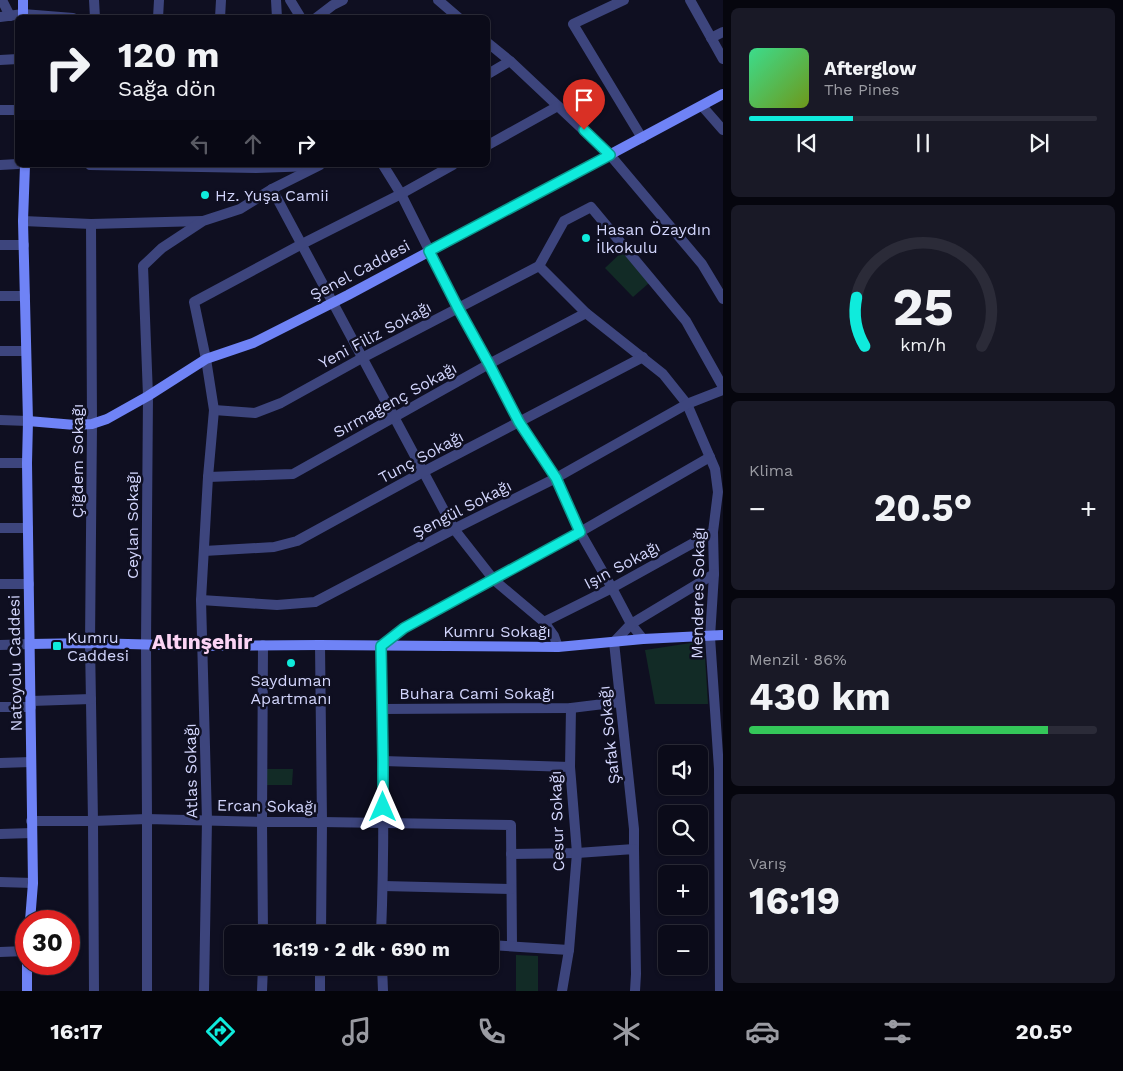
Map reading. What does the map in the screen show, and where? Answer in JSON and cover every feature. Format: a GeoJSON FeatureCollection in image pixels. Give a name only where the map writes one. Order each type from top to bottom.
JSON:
{"type":"FeatureCollection","features":[{"type":"Feature","properties":{"kind":"street"},"geometry":{"type":"LineString","coordinates":[[2,0],[5,16]]}},
{"type":"Feature","properties":{"kind":"street"},"geometry":{"type":"LineString","coordinates":[[23,15],[24,0]]}},
{"type":"Feature","properties":{"kind":"street"},"geometry":{"type":"LineString","coordinates":[[94,0],[95,15]]}},
{"type":"Feature","properties":{"kind":"street"},"geometry":{"type":"LineString","coordinates":[[158,15],[159,0]]}},
{"type":"Feature","properties":{"kind":"street"},"geometry":{"type":"LineString","coordinates":[[220,15],[221,0]]}},
{"type":"Feature","properties":{"kind":"street"},"geometry":{"type":"LineString","coordinates":[[276,0],[277,15]]}},
{"type":"Feature","properties":{"kind":"street"},"geometry":{"type":"LineString","coordinates":[[290,0],[299,15]]}},
{"type":"Feature","properties":{"kind":"street"},"geometry":{"type":"LineString","coordinates":[[320,15],[343,0]]}},
{"type":"Feature","properties":{"kind":"street"},"geometry":{"type":"LineString","coordinates":[[438,0],[455,15]]}},
{"type":"Feature","properties":{"kind":"street"},"geometry":{"type":"LineString","coordinates":[[624,0],[573,24],[642,138]]}},
{"type":"Feature","properties":{"kind":"street"},"geometry":{"type":"LineString","coordinates":[[690,0],[723,59]]}},
{"type":"Feature","properties":{"kind":"street"},"geometry":{"type":"LineString","coordinates":[[712,38],[723,32]]}},
{"type":"Feature","properties":{"kind":"street"},"geometry":{"type":"LineString","coordinates":[[490,45],[610,155],[702,264],[723,299]]}},
{"type":"Feature","properties":{"kind":"street"},"geometry":{"type":"LineString","coordinates":[[0,60],[15,59]]}},
{"type":"Feature","properties":{"kind":"street"},"geometry":{"type":"LineString","coordinates":[[490,73],[510,61]]}},
{"type":"Feature","properties":{"kind":"street","name":"Şenel Caddesi"},"geometry":{"type":"LineString","coordinates":[[0,420],[75,425],[92,424],[107,420],[206,359],[253,343],[723,94]]}},
{"type":"Feature","properties":{"kind":"street"},"geometry":{"type":"LineString","coordinates":[[490,144],[558,106]]}},
{"type":"Feature","properties":{"kind":"street"},"geometry":{"type":"LineString","coordinates":[[702,106],[723,130]]}},
{"type":"Feature","properties":{"kind":"street"},"geometry":{"type":"LineString","coordinates":[[0,110],[15,110]]}},
{"type":"Feature","properties":{"kind":"street"},"geometry":{"type":"LineString","coordinates":[[0,165],[15,164]]}},
{"type":"Feature","properties":{"kind":"street","name":"Natoyolu Caddesi"},"geometry":{"type":"LineString","coordinates":[[25,167],[23,221],[28,421],[26,462],[33,883],[31,910]]}},
{"type":"Feature","properties":{"kind":"street"},"geometry":{"type":"LineString","coordinates":[[201,167],[277,167]]}},
{"type":"Feature","properties":{"kind":"street","name":"Ceylan Sokağı"},"geometry":{"type":"LineString","coordinates":[[147,991],[146,645],[148,396],[143,266],[162,248],[203,221],[240,209],[272,189],[314,167]]}},
{"type":"Feature","properties":{"kind":"street"},"geometry":{"type":"LineString","coordinates":[[385,167],[519,422],[556,478],[580,532],[631,624],[643,639]]}},
{"type":"Feature","properties":{"kind":"street"},"geometry":{"type":"LineString","coordinates":[[302,244],[449,167]]}},
{"type":"Feature","properties":{"kind":"street"},"geometry":{"type":"LineString","coordinates":[[272,189],[454,529],[494,580],[544,622],[554,636],[558,647]]}},
{"type":"Feature","properties":{"kind":"street"},"geometry":{"type":"LineString","coordinates":[[539,266],[564,221],[591,207],[686,321],[723,388]]}},
{"type":"Feature","properties":{"kind":"street"},"geometry":{"type":"LineString","coordinates":[[23,221],[91,224],[203,221]]}},
{"type":"Feature","properties":{"kind":"street","name":"Çiğdem Sokağı"},"geometry":{"type":"LineString","coordinates":[[91,224],[90,643],[94,821],[94,991]]}},
{"type":"Feature","properties":{"kind":"street"},"geometry":{"type":"LineString","coordinates":[[0,244],[24,244]]}},
{"type":"Feature","properties":{"kind":"street","name":"Atlas Sokağı"},"geometry":{"type":"LineString","coordinates":[[204,991],[207,820],[201,600],[214,410],[194,302],[302,244]]}},
{"type":"Feature","properties":{"kind":"street","name":"Yeni Filiz Sokağı"},"geometry":{"type":"LineString","coordinates":[[214,410],[255,413],[280,403],[539,266]]}},
{"type":"Feature","properties":{"kind":"street","name":"Menderes Sokağı"},"geometry":{"type":"LineString","coordinates":[[539,266],[586,313],[663,374],[687,404],[715,469],[721,492],[713,532],[714,574],[710,636],[721,769],[720,991]]}},
{"type":"Feature","properties":{"kind":"street"},"geometry":{"type":"LineString","coordinates":[[0,296],[25,296]]}},
{"type":"Feature","properties":{"kind":"street","name":"Sırmagenç Sokağı"},"geometry":{"type":"LineString","coordinates":[[208,476],[293,474],[489,364],[586,313]]}},
{"type":"Feature","properties":{"kind":"street"},"geometry":{"type":"LineString","coordinates":[[0,351],[26,351]]}},
{"type":"Feature","properties":{"kind":"street","name":"Tunç Sokağı"},"geometry":{"type":"LineString","coordinates":[[204,551],[274,547],[297,541],[423,472],[643,357]]}},
{"type":"Feature","properties":{"kind":"street","name":"Şengül Sokağı"},"geometry":{"type":"LineString","coordinates":[[201,600],[277,605],[315,602],[556,478],[687,404],[723,388]]}},
{"type":"Feature","properties":{"kind":"street"},"geometry":{"type":"LineString","coordinates":[[381,925],[383,761],[381,646],[404,628],[494,580],[710,458]]}},
{"type":"Feature","properties":{"kind":"street"},"geometry":{"type":"LineString","coordinates":[[0,463],[26,462]]}},
{"type":"Feature","properties":{"kind":"street"},"geometry":{"type":"LineString","coordinates":[[0,528],[28,528]]}},
{"type":"Feature","properties":{"kind":"street","name":"Işın Sokağı"},"geometry":{"type":"LineString","coordinates":[[544,622],[612,588],[713,532]]}},
{"type":"Feature","properties":{"kind":"street"},"geometry":{"type":"LineString","coordinates":[[614,642],[631,624],[714,574]]}},
{"type":"Feature","properties":{"kind":"street"},"geometry":{"type":"LineString","coordinates":[[0,584],[29,584]]}},
{"type":"Feature","properties":{"kind":"street","name":"Kumru Sokağı"},"geometry":{"type":"LineString","coordinates":[[0,645],[90,643],[203,646],[558,647],[643,639],[723,635]]}},
{"type":"Feature","properties":{"kind":"street","name":"Şafak Sokağı"},"geometry":{"type":"LineString","coordinates":[[614,642],[634,828],[635,991]]}},
{"type":"Feature","properties":{"kind":"street"},"geometry":{"type":"LineString","coordinates":[[320,645],[322,822],[320,925]]}},
{"type":"Feature","properties":{"kind":"street"},"geometry":{"type":"LineString","coordinates":[[263,646],[263,925]]}},
{"type":"Feature","properties":{"kind":"street"},"geometry":{"type":"LineString","coordinates":[[0,707],[91,699]]}},
{"type":"Feature","properties":{"kind":"street","name":"Buhara Cami Sokağı"},"geometry":{"type":"LineString","coordinates":[[382,709],[571,708],[620,702]]}},
{"type":"Feature","properties":{"kind":"street","name":"Cesur Sokağı"},"geometry":{"type":"LineString","coordinates":[[562,991],[569,950],[577,853],[570,767],[571,708]]}},
{"type":"Feature","properties":{"kind":"street"},"geometry":{"type":"LineString","coordinates":[[383,761],[570,767]]}},
{"type":"Feature","properties":{"kind":"street"},"geometry":{"type":"LineString","coordinates":[[0,763],[31,762]]}},
{"type":"Feature","properties":{"kind":"street","name":"Ercan Sokağı"},"geometry":{"type":"LineString","coordinates":[[31,820],[94,821],[147,819],[510,825],[510,854]]}},
{"type":"Feature","properties":{"kind":"street"},"geometry":{"type":"LineString","coordinates":[[0,834],[32,833]]}},
{"type":"Feature","properties":{"kind":"street"},"geometry":{"type":"LineString","coordinates":[[512,946],[510,854],[577,853],[634,849]]}},
{"type":"Feature","properties":{"kind":"street"},"geometry":{"type":"LineString","coordinates":[[0,882],[33,883]]}},
{"type":"Feature","properties":{"kind":"street"},"geometry":{"type":"LineString","coordinates":[[383,886],[511,889]]}},
{"type":"Feature","properties":{"kind":"street"},"geometry":{"type":"LineString","coordinates":[[499,945],[569,950]]}},
{"type":"Feature","properties":{"kind":"street"},"geometry":{"type":"LineString","coordinates":[[0,952],[15,951]]}},
{"type":"Feature","properties":{"kind":"street"},"geometry":{"type":"LineString","coordinates":[[26,991],[27,975]]}},
{"type":"Feature","properties":{"kind":"street"},"geometry":{"type":"LineString","coordinates":[[262,991],[263,975]]}},
{"type":"Feature","properties":{"kind":"street"},"geometry":{"type":"LineString","coordinates":[[320,975],[320,991]]}},
{"type":"Feature","properties":{"kind":"street"},"geometry":{"type":"LineString","coordinates":[[382,975],[383,991]]}},
{"type":"Feature","properties":{"kind":"green space"},"geometry":{"type":"Polygon","coordinates":[[[622,252],[649,283],[633,297],[605,268],[622,252]]]}},
{"type":"Feature","properties":{"kind":"green space"},"geometry":{"type":"Polygon","coordinates":[[[704,641],[708,704],[655,704],[645,650],[704,641]]]}},
{"type":"Feature","properties":{"kind":"green space"},"geometry":{"type":"Polygon","coordinates":[[[265,769],[293,769],[292,785],[264,785],[265,769]]]}},
{"type":"Feature","properties":{"kind":"green space"},"geometry":{"type":"Polygon","coordinates":[[[516,955],[538,956],[538,991],[516,991],[516,955]]]}},
{"type":"Feature","properties":{"kind":"place","name":"Hz. Yuşa Camii"},"geometry":{"type":"Point","coordinates":[205,195]}},
{"type":"Feature","properties":{"kind":"place","name":"Hasan Özaydın İlkokulu"},"geometry":{"type":"Point","coordinates":[586,238]}},
{"type":"Feature","properties":{"kind":"place","name":"Kumru Caddesi"},"geometry":{"type":"Point","coordinates":[57,646]}},
{"type":"Feature","properties":{"kind":"place","name":"Sayduman Apartmanı"},"geometry":{"type":"Point","coordinates":[291,663]}},
{"type":"Feature","properties":{"kind":"district","name":"Altınşehir"},"geometry":{"type":"Point","coordinates":[202,641]}},
{"type":"Feature","properties":{"kind":"route"},"geometry":{"type":"LineString","coordinates":[[383,807],[381,646],[404,628],[580,532],[556,478],[519,422],[429,251],[610,155],[584,130]]}}]}
